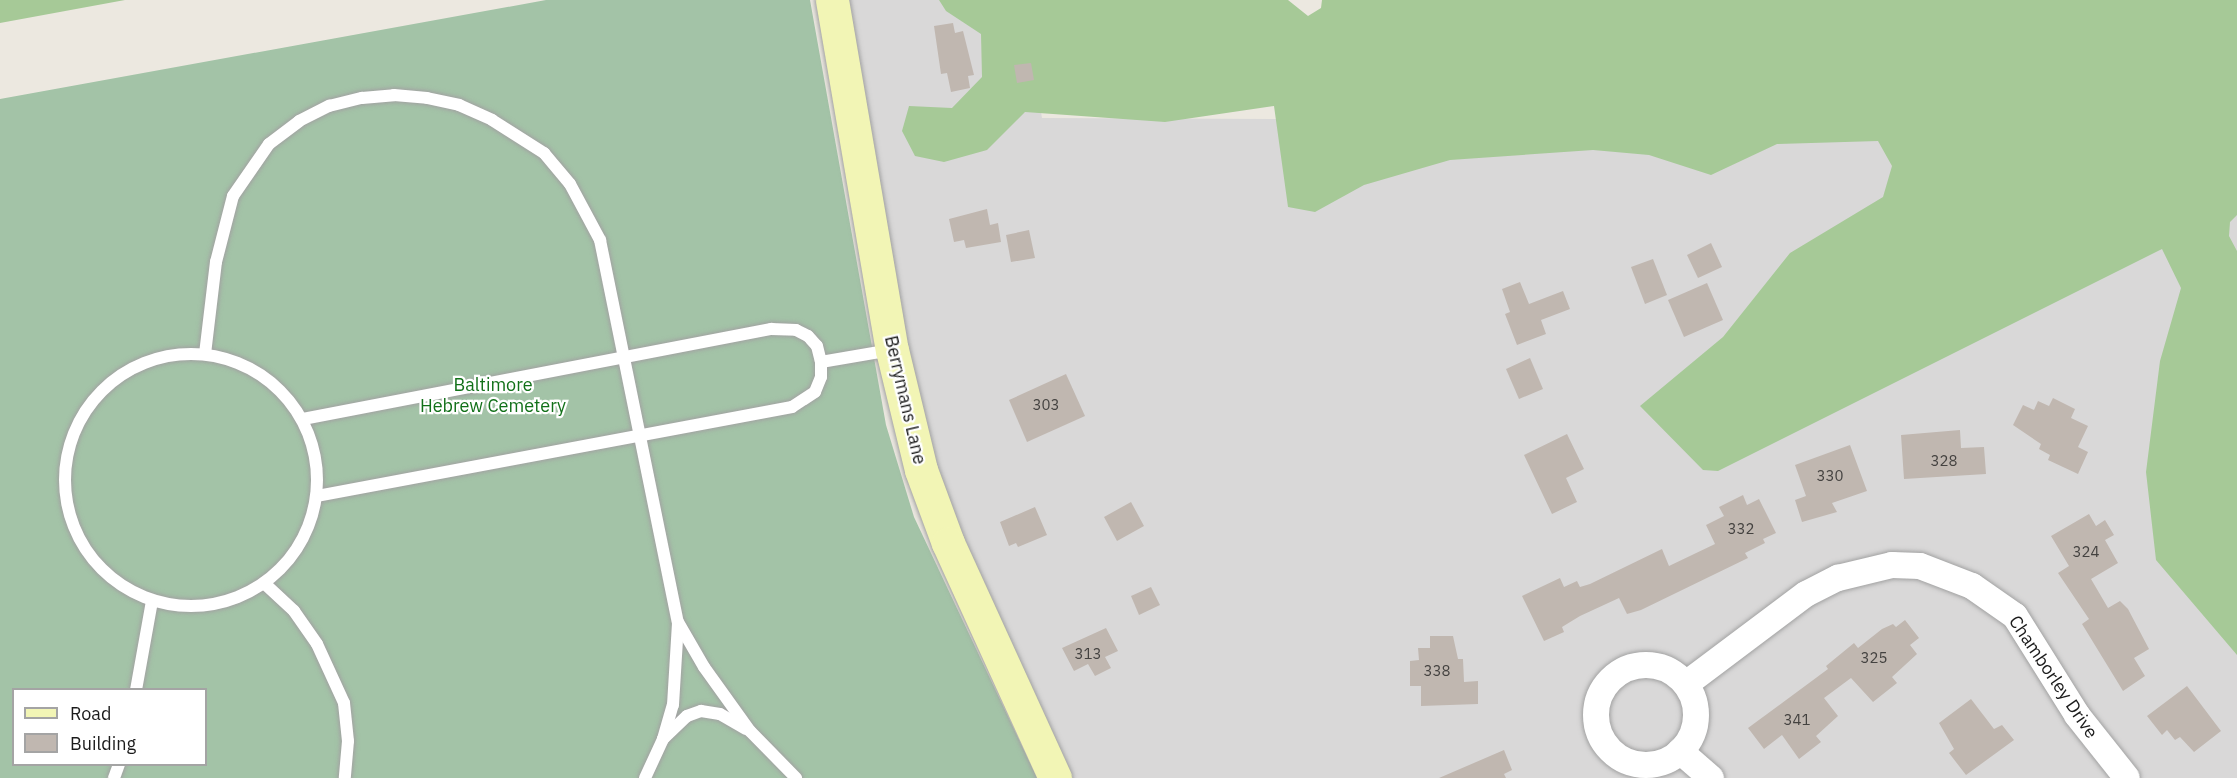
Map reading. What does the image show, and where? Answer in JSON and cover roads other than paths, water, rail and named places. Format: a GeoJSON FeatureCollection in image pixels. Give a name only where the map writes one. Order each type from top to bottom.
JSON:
{"type":"FeatureCollection","features":[{"type":"Feature","properties":{"kind":"street","name":"Berrymans Lane"},"geometry":{"type":"LineString","coordinates":[[832,0],[892,350],[921,470],[948,543],[1055,778]]}},
{"type":"Feature","properties":{"kind":"street","name":"Chamborley Drive"},"geometry":{"type":"LineString","coordinates":[[1686,684],[1806,594],[1838,578],[1892,565],[1920,566],[1972,586],[2015,616],[2077,715],[2127,778]]}},
{"type":"Feature","properties":{"kind":"street"},"geometry":{"type":"LineString","coordinates":[[1658,666],[1686,684],[1694,703],[1695,721],[1680,751],[1662,762],[1631,762],[1605,744],[1596,717],[1603,688],[1624,669],[1658,666]]}},
{"type":"Feature","properties":{"kind":"street"},"geometry":{"type":"LineString","coordinates":[[1680,751],[1711,778]]}},
{"type":"Feature","properties":{"kind":"lane"},"geometry":{"type":"LineString","coordinates":[[206,354],[216,262],[224,222],[248,170],[269,144],[299,121],[329,106],[394,95],[459,105],[492,120],[544,153],[575,193],[600,240],[626,358],[678,622],[678,671],[663,739],[645,778]]}},
{"type":"Feature","properties":{"kind":"lane"},"geometry":{"type":"LineString","coordinates":[[303,419],[783,329],[808,336],[817,346],[821,362],[818,384],[804,402],[640,437],[316,496]]}},
{"type":"Feature","properties":{"kind":"lane"},"geometry":{"type":"LineString","coordinates":[[821,362],[892,350]]}},
{"type":"Feature","properties":{"kind":"lane"},"geometry":{"type":"LineString","coordinates":[[175,354],[206,354],[246,365],[272,381],[303,419],[313,446],[316,496],[298,546],[264,583],[228,601],[204,606],[152,601],[111,579],[79,540],[64,492],[70,442],[81,416],[100,392],[124,372],[175,354]]}},
{"type":"Feature","properties":{"kind":"lane"},"geometry":{"type":"LineString","coordinates":[[264,583],[294,611],[317,644],[344,703],[348,741],[345,778]]}},
{"type":"Feature","properties":{"kind":"lane"},"geometry":{"type":"LineString","coordinates":[[136,688],[152,601]]}},
{"type":"Feature","properties":{"kind":"lane"},"geometry":{"type":"LineString","coordinates":[[678,622],[704,667],[750,731],[796,778]]}},
{"type":"Feature","properties":{"kind":"lane"},"geometry":{"type":"LineString","coordinates":[[663,739],[687,716],[701,711],[720,714],[750,731]]}},
{"type":"Feature","properties":{"kind":"park label","name":"Baltimore Hebrew Cemetery"},"geometry":{"type":"Point","coordinates":[493,396]}}]}
